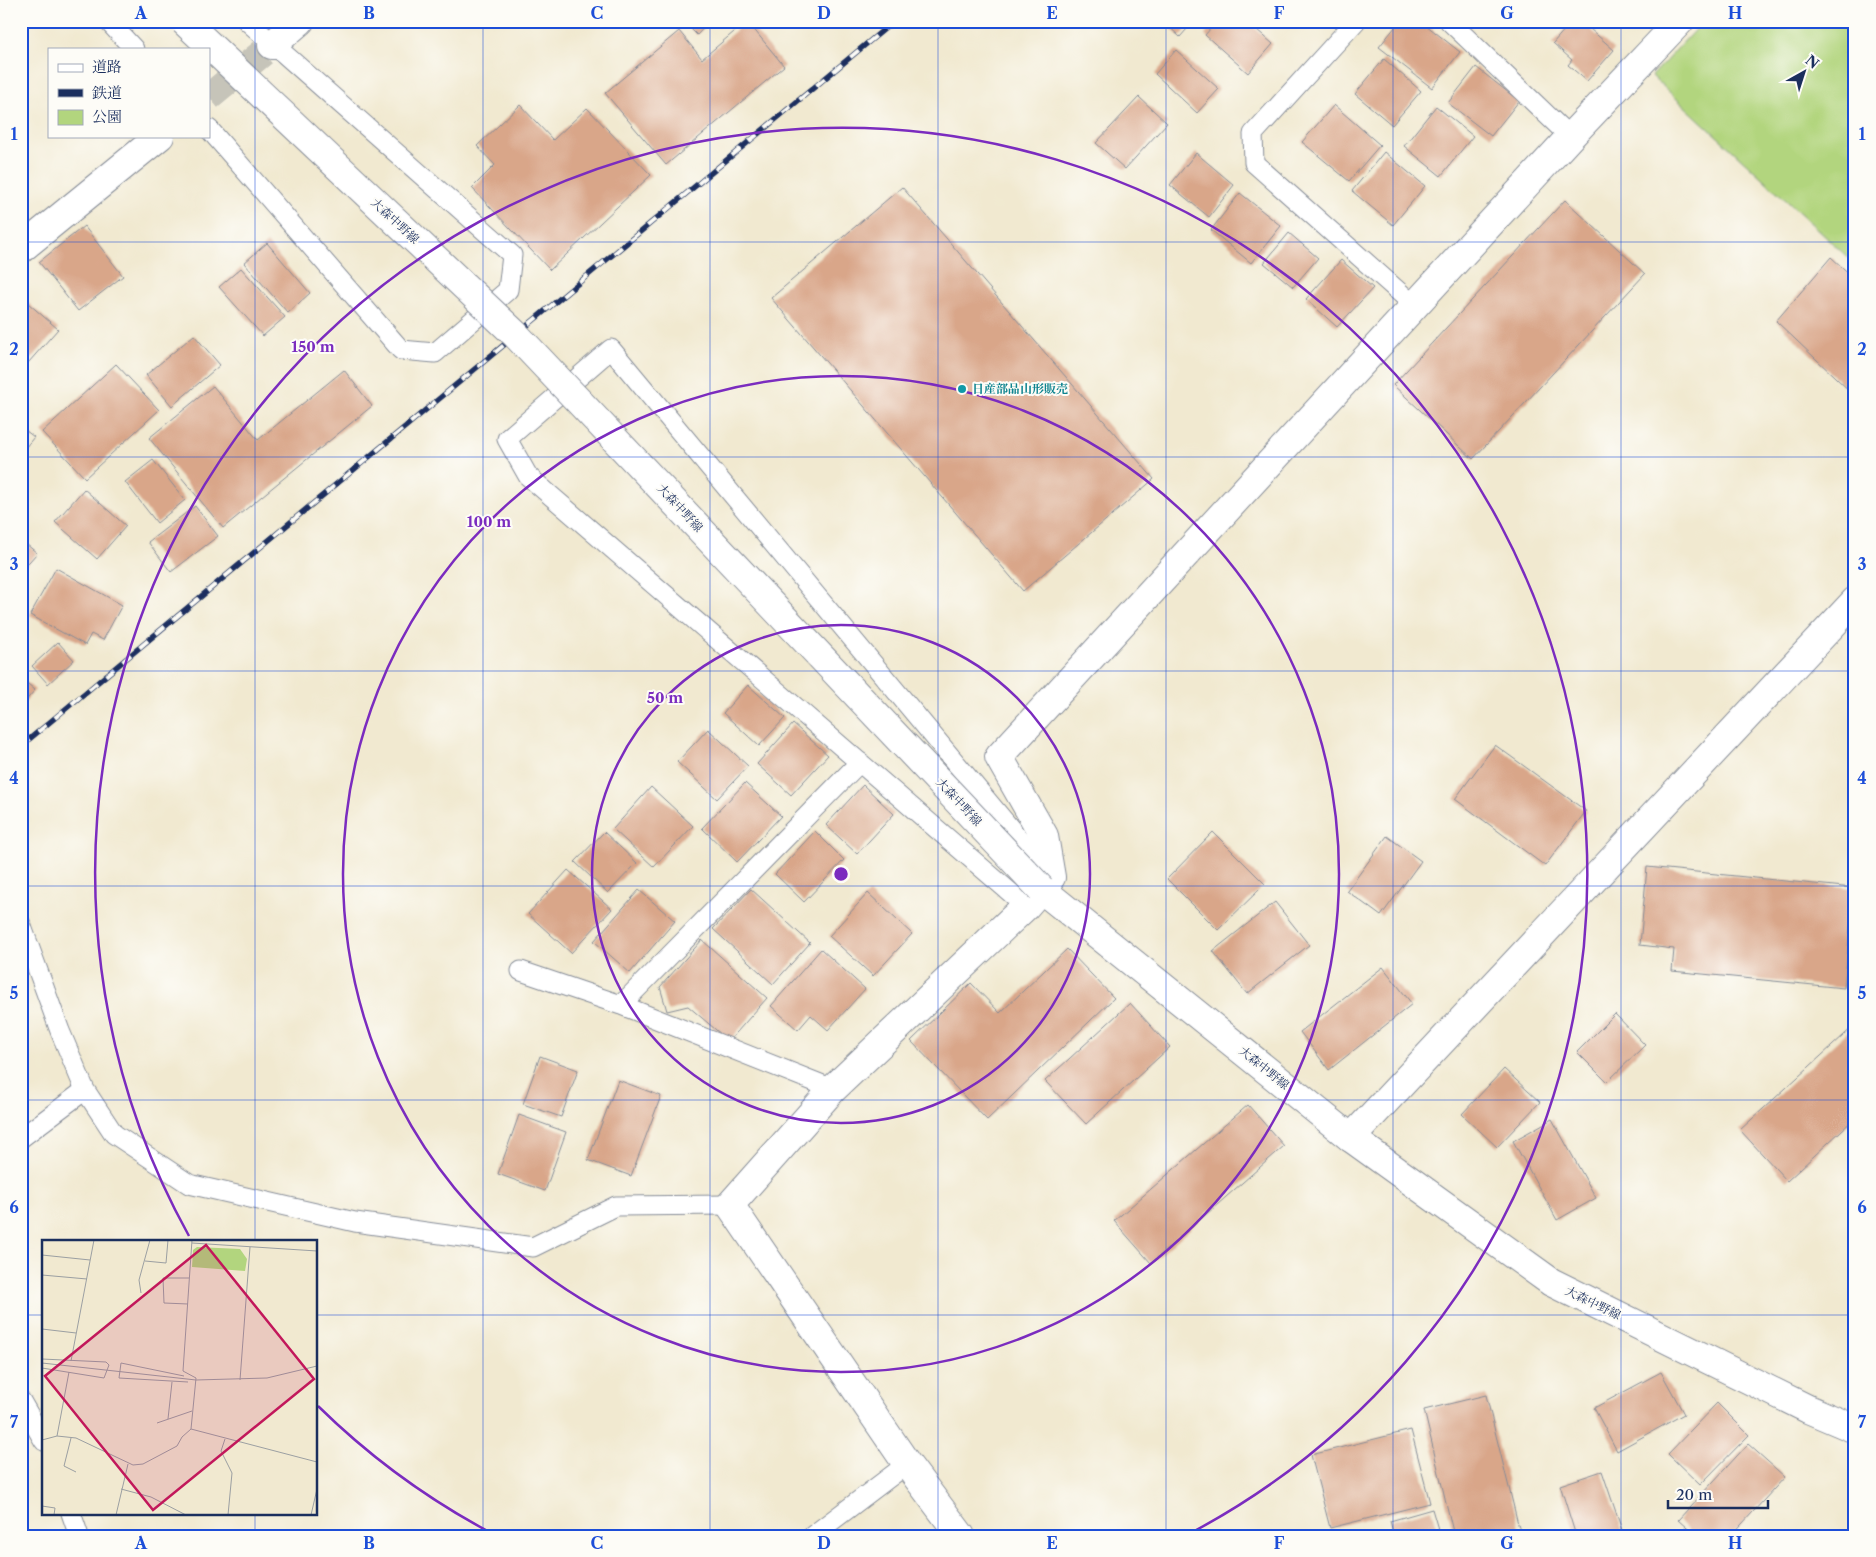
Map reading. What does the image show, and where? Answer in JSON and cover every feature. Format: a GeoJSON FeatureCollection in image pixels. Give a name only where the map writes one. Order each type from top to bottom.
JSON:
{"type":"FeatureCollection","features":[{"type":"Feature","properties":{"kind":"street","name":"大森中野線"},"geometry":{"type":"LineString","coordinates":[[184,21],[515,334],[1039,890],[1351,1138],[1551,1282],[1808,1410],[1855,1429]]}},
{"type":"Feature","properties":{"kind":"street"},"geometry":{"type":"LineString","coordinates":[[272,45],[300,21]]}},
{"type":"Feature","properties":{"kind":"street"},"geometry":{"type":"LineString","coordinates":[[961,1536],[907,1464],[730,1205],[833,1089],[1039,890],[1044,836],[1000,757],[1570,137],[1680,21]]}},
{"type":"Feature","properties":{"kind":"street"},"geometry":{"type":"LineString","coordinates":[[21,249],[158,138]]}},
{"type":"Feature","properties":{"kind":"street"},"geometry":{"type":"LineString","coordinates":[[1351,1138],[1855,601]]}},
{"type":"Feature","properties":{"kind":"lane"},"geometry":{"type":"LineString","coordinates":[[108,21],[133,48]]}},
{"type":"Feature","properties":{"kind":"lane"},"geometry":{"type":"LineString","coordinates":[[210,130],[401,350],[435,353],[508,290],[512,254],[272,45],[247,21]]}},
{"type":"Feature","properties":{"kind":"lane"},"geometry":{"type":"LineString","coordinates":[[1356,21],[1253,134],[1254,163],[1415,306]]}},
{"type":"Feature","properties":{"kind":"lane"},"geometry":{"type":"LineString","coordinates":[[1449,21],[1570,137]]}},
{"type":"Feature","properties":{"kind":"lane"},"geometry":{"type":"LineString","coordinates":[[611,348],[1039,890],[860,762],[528,476],[507,439],[611,348]]}},
{"type":"Feature","properties":{"kind":"lane"},"geometry":{"type":"LineString","coordinates":[[621,1005],[860,762]]}},
{"type":"Feature","properties":{"kind":"lane"},"geometry":{"type":"LineString","coordinates":[[21,924],[60,1030],[85,1090],[114,1134],[189,1184],[355,1222],[533,1247],[616,1206],[730,1205]]}},
{"type":"Feature","properties":{"kind":"lane"},"geometry":{"type":"LineString","coordinates":[[521,971],[621,1005],[833,1089]]}},
{"type":"Feature","properties":{"kind":"lane"},"geometry":{"type":"LineString","coordinates":[[21,1138],[85,1090]]}},
{"type":"Feature","properties":{"kind":"lane"},"geometry":{"type":"LineString","coordinates":[[21,1401],[42,1438]]}},
{"type":"Feature","properties":{"kind":"lane"},"geometry":{"type":"LineString","coordinates":[[812,1536],[907,1464]]}},
{"type":"Feature","properties":{"kind":"lane"},"geometry":{"type":"LineString","coordinates":[[71,1514],[79,1536]]}},
{"type":"Feature","properties":{"kind":"green space"},"geometry":{"type":"Polygon","coordinates":[[[1703,21],[1855,21],[1855,264],[1652,76],[1703,21]]]}},
{"type":"Feature","properties":{"kind":"building"},"geometry":{"type":"Polygon","coordinates":[[[683,21],[710,21],[697,35],[683,21]]]}},
{"type":"Feature","properties":{"kind":"building"},"geometry":{"type":"Polygon","coordinates":[[[747,21],[784,66],[666,165],[605,93],[679,31],[702,59],[747,21]]]}},
{"type":"Feature","properties":{"kind":"building"},"geometry":{"type":"Polygon","coordinates":[[[1163,21],[1194,21],[1180,37],[1163,21]]]}},
{"type":"Feature","properties":{"kind":"building"},"geometry":{"type":"Polygon","coordinates":[[[1217,21],[1247,21],[1273,44],[1248,73],[1205,35],[1217,21]]]}},
{"type":"Feature","properties":{"kind":"building"},"geometry":{"type":"Polygon","coordinates":[[[1400,21],[1421,21],[1460,52],[1432,88],[1379,47],[1400,21]]]}},
{"type":"Feature","properties":{"kind":"building"},"geometry":{"type":"Polygon","coordinates":[[[1572,21],[1581,21],[1614,50],[1587,81],[1568,65],[1572,60],[1553,43],[1572,21]]]}},
{"type":"Feature","properties":{"kind":"building"},"geometry":{"type":"Polygon","coordinates":[[[1176,50],[1219,89],[1197,113],[1155,74],[1176,50]]]}},
{"type":"Feature","properties":{"kind":"building"},"geometry":{"type":"Polygon","coordinates":[[[1384,59],[1421,91],[1392,125],[1355,94],[1384,59]]]}},
{"type":"Feature","properties":{"kind":"building"},"geometry":{"type":"Polygon","coordinates":[[[1476,67],[1519,101],[1491,136],[1448,103],[1476,67]]]}},
{"type":"Feature","properties":{"kind":"building"},"geometry":{"type":"Polygon","coordinates":[[[1139,97],[1167,123],[1125,169],[1096,143],[1139,97]]]}},
{"type":"Feature","properties":{"kind":"building"},"geometry":{"type":"Polygon","coordinates":[[[520,105],[553,140],[587,108],[651,175],[550,270],[472,188],[495,165],[477,146],[520,105]]]}},
{"type":"Feature","properties":{"kind":"building"},"geometry":{"type":"Polygon","coordinates":[[[1334,105],[1380,145],[1349,181],[1302,142],[1334,105]]]}},
{"type":"Feature","properties":{"kind":"building"},"geometry":{"type":"Polygon","coordinates":[[[1436,106],[1473,136],[1441,176],[1404,146],[1436,106]]]}},
{"type":"Feature","properties":{"kind":"building"},"geometry":{"type":"Polygon","coordinates":[[[1384,152],[1425,186],[1393,225],[1352,191],[1384,152]]]}},
{"type":"Feature","properties":{"kind":"building"},"geometry":{"type":"Polygon","coordinates":[[[1196,153],[1234,185],[1209,217],[1170,185],[1196,153]]]}},
{"type":"Feature","properties":{"kind":"building","name":"日産部品山形販売"},"geometry":{"type":"Polygon","coordinates":[[[902,187],[1154,479],[1023,591],[771,298],[902,187]]]}},
{"type":"Feature","properties":{"kind":"building"},"geometry":{"type":"Polygon","coordinates":[[[1240,193],[1281,226],[1251,263],[1211,230],[1240,193]]]}},
{"type":"Feature","properties":{"kind":"building"},"geometry":{"type":"Polygon","coordinates":[[[1565,200],[1645,274],[1473,459],[1393,385],[1565,200]]]}},
{"type":"Feature","properties":{"kind":"building"},"geometry":{"type":"Polygon","coordinates":[[[84,226],[123,276],[78,311],[39,262],[84,226]]]}},
{"type":"Feature","properties":{"kind":"building"},"geometry":{"type":"Polygon","coordinates":[[[1289,233],[1318,258],[1293,287],[1264,263],[1289,233]]]}},
{"type":"Feature","properties":{"kind":"building"},"geometry":{"type":"Polygon","coordinates":[[[267,243],[310,293],[288,313],[244,263],[267,243]]]}},
{"type":"Feature","properties":{"kind":"building"},"geometry":{"type":"Polygon","coordinates":[[[1831,257],[1855,279],[1855,396],[1776,321],[1831,257]]]}},
{"type":"Feature","properties":{"kind":"building"},"geometry":{"type":"Polygon","coordinates":[[[1341,260],[1373,288],[1337,327],[1306,299],[1341,260]]]}},
{"type":"Feature","properties":{"kind":"building"},"geometry":{"type":"Polygon","coordinates":[[[241,268],[285,317],[263,336],[219,287],[241,268]]]}},
{"type":"Feature","properties":{"kind":"building"},"geometry":{"type":"Polygon","coordinates":[[[21,297],[58,329],[28,363],[21,357],[21,297]]]}},
{"type":"Feature","properties":{"kind":"building"},"geometry":{"type":"Polygon","coordinates":[[[194,335],[220,365],[172,406],[146,375],[194,335]]]}},
{"type":"Feature","properties":{"kind":"building"},"geometry":{"type":"Polygon","coordinates":[[[116,364],[159,410],[85,478],[42,432],[116,364]]]}},
{"type":"Feature","properties":{"kind":"building"},"geometry":{"type":"Polygon","coordinates":[[[344,370],[372,406],[223,528],[149,438],[213,386],[258,440],[344,370]]]}},
{"type":"Feature","properties":{"kind":"building"},"geometry":{"type":"Polygon","coordinates":[[[21,427],[34,437],[21,453],[21,427]]]}},
{"type":"Feature","properties":{"kind":"building"},"geometry":{"type":"Polygon","coordinates":[[[153,460],[185,500],[157,523],[125,482],[153,460]]]}},
{"type":"Feature","properties":{"kind":"building"},"geometry":{"type":"Polygon","coordinates":[[[84,489],[126,526],[97,559],[55,522],[84,489]]]}},
{"type":"Feature","properties":{"kind":"building"},"geometry":{"type":"Polygon","coordinates":[[[195,506],[218,536],[171,572],[148,542],[195,506]]]}},
{"type":"Feature","properties":{"kind":"building"},"geometry":{"type":"Polygon","coordinates":[[[21,540],[37,553],[21,571],[21,540]]]}},
{"type":"Feature","properties":{"kind":"building"},"geometry":{"type":"Polygon","coordinates":[[[56,568],[122,605],[103,640],[91,634],[85,645],[30,615],[56,568]]]}},
{"type":"Feature","properties":{"kind":"building"},"geometry":{"type":"Polygon","coordinates":[[[58,642],[74,660],[48,684],[32,666],[58,642]]]}},
{"type":"Feature","properties":{"kind":"building"},"geometry":{"type":"Polygon","coordinates":[[[21,678],[35,690],[21,706],[21,678]]]}},
{"type":"Feature","properties":{"kind":"building"},"geometry":{"type":"Polygon","coordinates":[[[748,685],[785,718],[759,746],[723,713],[748,685]]]}},
{"type":"Feature","properties":{"kind":"building"},"geometry":{"type":"Polygon","coordinates":[[[793,724],[828,755],[791,795],[757,764],[793,724]]]}},
{"type":"Feature","properties":{"kind":"building"},"geometry":{"type":"Polygon","coordinates":[[[708,729],[748,766],[717,799],[677,762],[708,729]]]}},
{"type":"Feature","properties":{"kind":"building"},"geometry":{"type":"Polygon","coordinates":[[[1495,745],[1586,811],[1545,866],[1455,799],[1495,745]]]}},
{"type":"Feature","properties":{"kind":"building"},"geometry":{"type":"Polygon","coordinates":[[[745,783],[781,816],[737,862],[702,828],[745,783]]]}},
{"type":"Feature","properties":{"kind":"building"},"geometry":{"type":"Polygon","coordinates":[[[863,785],[894,814],[857,854],[826,825],[863,785]]]}},
{"type":"Feature","properties":{"kind":"building"},"geometry":{"type":"Polygon","coordinates":[[[651,787],[693,826],[654,867],[613,829],[651,787]]]}},
{"type":"Feature","properties":{"kind":"building"},"geometry":{"type":"Polygon","coordinates":[[[815,831],[844,860],[804,902],[775,874],[815,831]]]}},
{"type":"Feature","properties":{"kind":"building"},"geometry":{"type":"Polygon","coordinates":[[[604,832],[637,863],[608,893],[575,862],[604,832]]]}},
{"type":"Feature","properties":{"kind":"building"},"geometry":{"type":"Polygon","coordinates":[[[1213,832],[1265,884],[1218,930],[1167,879],[1213,832]]]}},
{"type":"Feature","properties":{"kind":"building"},"geometry":{"type":"Polygon","coordinates":[[[1387,836],[1421,861],[1381,916],[1347,891],[1387,836]]]}},
{"type":"Feature","properties":{"kind":"building"},"geometry":{"type":"Polygon","coordinates":[[[1647,867],[1854,888],[1844,988],[1672,971],[1674,949],[1640,945],[1647,867]]]}},
{"type":"Feature","properties":{"kind":"building"},"geometry":{"type":"Polygon","coordinates":[[[568,870],[612,909],[571,953],[528,914],[568,870]]]}},
{"type":"Feature","properties":{"kind":"building"},"geometry":{"type":"Polygon","coordinates":[[[751,889],[810,943],[773,984],[713,929],[751,889]]]}},
{"type":"Feature","properties":{"kind":"building"},"geometry":{"type":"Polygon","coordinates":[[[639,890],[675,921],[630,973],[594,941],[639,890]]]}},
{"type":"Feature","properties":{"kind":"building"},"geometry":{"type":"Polygon","coordinates":[[[868,893],[912,934],[873,976],[829,936],[868,893]]]}},
{"type":"Feature","properties":{"kind":"building"},"geometry":{"type":"Polygon","coordinates":[[[1275,902],[1309,945],[1247,994],[1213,951],[1275,902]]]}},
{"type":"Feature","properties":{"kind":"building"},"geometry":{"type":"Polygon","coordinates":[[[702,940],[767,998],[729,1041],[688,1006],[667,1011],[660,987],[702,940]]]}},
{"type":"Feature","properties":{"kind":"building"},"geometry":{"type":"Polygon","coordinates":[[[821,949],[865,989],[828,1030],[811,1015],[798,1030],[771,1006],[821,949]]]}},
{"type":"Feature","properties":{"kind":"building"},"geometry":{"type":"Polygon","coordinates":[[[1067,949],[1114,998],[987,1120],[911,1041],[971,983],[1000,1013],[1067,949]]]}},
{"type":"Feature","properties":{"kind":"building"},"geometry":{"type":"Polygon","coordinates":[[[1383,967],[1412,1004],[1329,1070],[1300,1032],[1383,967]]]}},
{"type":"Feature","properties":{"kind":"building"},"geometry":{"type":"Polygon","coordinates":[[[1130,1003],[1170,1047],[1086,1124],[1045,1081],[1130,1003]]]}},
{"type":"Feature","properties":{"kind":"building"},"geometry":{"type":"Polygon","coordinates":[[[1615,1014],[1645,1045],[1607,1082],[1577,1052],[1615,1014]]]}},
{"type":"Feature","properties":{"kind":"building"},"geometry":{"type":"Polygon","coordinates":[[[1855,1025],[1855,1118],[1787,1181],[1740,1130],[1855,1025]]]}},
{"type":"Feature","properties":{"kind":"building"},"geometry":{"type":"Polygon","coordinates":[[[540,1056],[578,1070],[561,1117],[523,1104],[540,1056]]]}},
{"type":"Feature","properties":{"kind":"building"},"geometry":{"type":"Polygon","coordinates":[[[1504,1069],[1540,1102],[1497,1147],[1462,1114],[1504,1069]]]}},
{"type":"Feature","properties":{"kind":"building"},"geometry":{"type":"Polygon","coordinates":[[[618,1080],[661,1096],[631,1176],[588,1160],[618,1080]]]}},
{"type":"Feature","properties":{"kind":"building"},"geometry":{"type":"Polygon","coordinates":[[[1248,1105],[1284,1146],[1151,1263],[1114,1221],[1248,1105]]]}},
{"type":"Feature","properties":{"kind":"building"},"geometry":{"type":"Polygon","coordinates":[[[519,1115],[566,1132],[545,1191],[498,1174],[519,1115]]]}},
{"type":"Feature","properties":{"kind":"building"},"geometry":{"type":"Polygon","coordinates":[[[1552,1119],[1596,1198],[1557,1220],[1513,1141],[1552,1119]]]}},
{"type":"Feature","properties":{"kind":"building"},"geometry":{"type":"Polygon","coordinates":[[[1661,1372],[1684,1414],[1617,1451],[1594,1408],[1661,1372]]]}},
{"type":"Feature","properties":{"kind":"building"},"geometry":{"type":"Polygon","coordinates":[[[1486,1395],[1521,1536],[1454,1536],[1424,1410],[1486,1395]]]}},
{"type":"Feature","properties":{"kind":"building"},"geometry":{"type":"Polygon","coordinates":[[[1717,1403],[1749,1435],[1700,1485],[1668,1454],[1717,1403]]]}},
{"type":"Feature","properties":{"kind":"building"},"geometry":{"type":"Polygon","coordinates":[[[1411,1430],[1430,1503],[1330,1528],[1311,1455],[1411,1430]]]}},
{"type":"Feature","properties":{"kind":"building"},"geometry":{"type":"Polygon","coordinates":[[[1748,1444],[1785,1477],[1731,1536],[1696,1536],[1678,1520],[1748,1444]]]}},
{"type":"Feature","properties":{"kind":"building"},"geometry":{"type":"Polygon","coordinates":[[[1602,1471],[1624,1536],[1576,1536],[1560,1485],[1602,1471]]]}},
{"type":"Feature","properties":{"kind":"building"},"geometry":{"type":"Polygon","coordinates":[[[1432,1509],[1440,1536],[1394,1536],[1390,1521],[1432,1509]]]}},
{"type":"Feature","properties":{"kind":"tunnel"},"geometry":{"type":"LineString","coordinates":[[210,96],[272,45]]}},
{"type":"Feature","properties":{"kind":"railway"},"geometry":{"type":"LineString","coordinates":[[21,746],[894,21]]}},
{"type":"Feature","properties":{"kind":"place","name":"日産部品山形販売"},"geometry":{"type":"Point","coordinates":[962,389]}}]}
